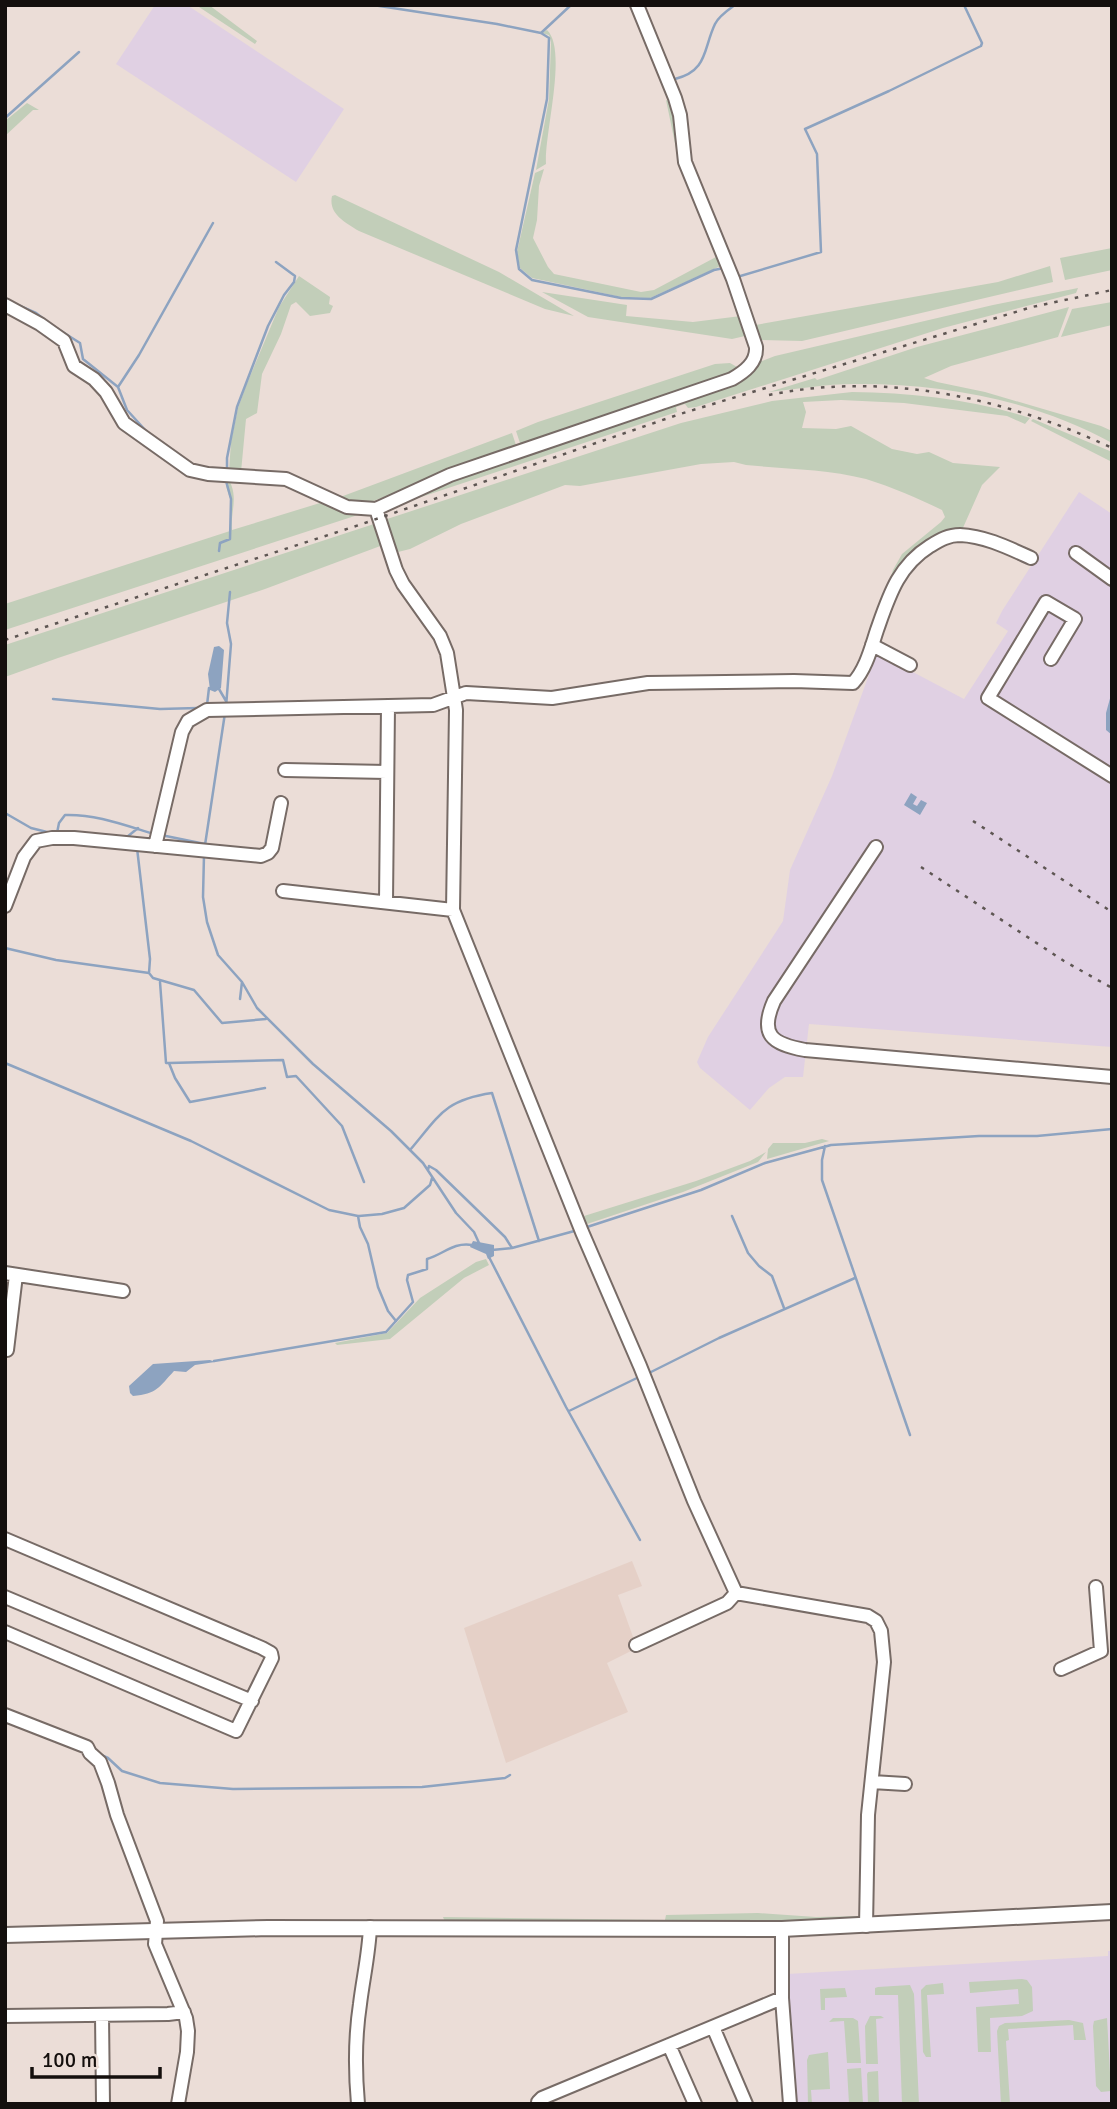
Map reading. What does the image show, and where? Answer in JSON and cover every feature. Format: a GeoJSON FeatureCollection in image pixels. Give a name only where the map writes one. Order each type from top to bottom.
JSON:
{"type":"FeatureCollection","features":[{"type":"Feature","properties":{"kind":"main road"},"geometry":{"type":"LineString","coordinates":[[5,1935],[370,1927],[782,1929],[1112,1912]]}},
{"type":"Feature","properties":{"kind":"street"},"geometry":{"type":"LineString","coordinates":[[5,305],[64,341],[74,366],[94,379],[106,392],[124,423],[190,470],[208,474],[286,479],[347,507],[376,509],[450,475],[732,379],[751,365],[756,347],[733,279],[685,162],[680,115],[675,98],[637,5]]}},
{"type":"Feature","properties":{"kind":"street"},"geometry":{"type":"LineString","coordinates":[[376,509],[396,570],[440,636],[447,653],[456,710],[453,910],[581,1229],[635,1353],[694,1501],[736,1593]]}},
{"type":"Feature","properties":{"kind":"street"},"geometry":{"type":"LineString","coordinates":[[155,846],[182,732],[187,721],[207,710],[433,705],[466,693],[552,698],[648,682],[853,683],[858,678],[902,570],[920,552],[945,537],[958,535],[1007,547],[1031,558]]}},
{"type":"Feature","properties":{"kind":"street"},"geometry":{"type":"LineString","coordinates":[[1076,553],[1112,579]]}},
{"type":"Feature","properties":{"kind":"street"},"geometry":{"type":"LineString","coordinates":[[1051,659],[1075,619],[1045,601],[988,698],[1112,776]]}},
{"type":"Feature","properties":{"kind":"street"},"geometry":{"type":"LineString","coordinates":[[872,645],[910,665]]}},
{"type":"Feature","properties":{"kind":"street"},"geometry":{"type":"LineString","coordinates":[[386,902],[388,706]]}},
{"type":"Feature","properties":{"kind":"street"},"geometry":{"type":"LineString","coordinates":[[285,770],[387,772]]}},
{"type":"Feature","properties":{"kind":"street"},"geometry":{"type":"LineString","coordinates":[[5,906],[24,857],[36,841],[74,838],[255,856],[268,853],[272,848],[281,803]]}},
{"type":"Feature","properties":{"kind":"street"},"geometry":{"type":"LineString","coordinates":[[876,847],[774,1001],[767,1017],[768,1031],[773,1039],[783,1046],[805,1050],[1112,1077]]}},
{"type":"Feature","properties":{"kind":"street"},"geometry":{"type":"LineString","coordinates":[[283,891],[453,910]]}},
{"type":"Feature","properties":{"kind":"street"},"geometry":{"type":"LineString","coordinates":[[7,1350],[10,1274],[123,1291]]}},
{"type":"Feature","properties":{"kind":"street"},"geometry":{"type":"LineString","coordinates":[[5,1539],[271,1653],[270,1662],[236,1731],[5,1632]]}},
{"type":"Feature","properties":{"kind":"street"},"geometry":{"type":"LineString","coordinates":[[1061,1669],[1101,1651],[1096,1587]]}},
{"type":"Feature","properties":{"kind":"street"},"geometry":{"type":"LineString","coordinates":[[636,1646],[727,1602],[736,1593]]}},
{"type":"Feature","properties":{"kind":"street"},"geometry":{"type":"LineString","coordinates":[[736,1593],[858,1614],[876,1621],[881,1631],[884,1662],[868,1815],[866,1926]]}},
{"type":"Feature","properties":{"kind":"street"},"geometry":{"type":"LineString","coordinates":[[5,1597],[252,1701]]}},
{"type":"Feature","properties":{"kind":"street"},"geometry":{"type":"LineString","coordinates":[[5,1715],[87,1747],[100,1762],[157,1922],[155,1944],[184,2012],[188,2031],[187,2048],[178,2104]]}},
{"type":"Feature","properties":{"kind":"street"},"geometry":{"type":"LineString","coordinates":[[872,1782],[905,1784]]}},
{"type":"Feature","properties":{"kind":"street"},"geometry":{"type":"LineString","coordinates":[[358,2104],[358,2020],[370,1927]]}},
{"type":"Feature","properties":{"kind":"street"},"geometry":{"type":"LineString","coordinates":[[782,1929],[782,1998],[790,2104]]}},
{"type":"Feature","properties":{"kind":"street"},"geometry":{"type":"LineString","coordinates":[[537,2103],[542,2098],[782,1998]]}},
{"type":"Feature","properties":{"kind":"street"},"geometry":{"type":"LineString","coordinates":[[5,2015],[184,2012]]}},
{"type":"Feature","properties":{"kind":"street"},"geometry":{"type":"LineString","coordinates":[[102,2015],[103,2104]]}},
{"type":"Feature","properties":{"kind":"street"},"geometry":{"type":"LineString","coordinates":[[713,2027],[746,2104]]}},
{"type":"Feature","properties":{"kind":"street"},"geometry":{"type":"LineString","coordinates":[[669,2045],[695,2104]]}},
{"type":"Feature","properties":{"kind":"shaded area"},"geometry":{"type":"Polygon","coordinates":[[[155,5],[187,5],[344,109],[296,182],[116,64],[155,5]]]}},
{"type":"Feature","properties":{"kind":"shaded area"},"geometry":{"type":"Polygon","coordinates":[[[1079,492],[1112,514],[1112,1047],[809,1024],[803,1077],[785,1077],[769,1088],[750,1110],[700,1068],[697,1062],[708,1037],[783,921],[790,870],[832,776],[878,650],[964,699],[1008,631],[996,623],[1002,611],[1079,492]]]}},
{"type":"Feature","properties":{"kind":"shaded area"},"geometry":{"type":"Polygon","coordinates":[[[632,1561],[642,1586],[618,1595],[637,1648],[607,1663],[628,1712],[506,1763],[464,1628],[632,1561]]]}},
{"type":"Feature","properties":{"kind":"shaded area"},"geometry":{"type":"Polygon","coordinates":[[[1108,1951],[1112,1951],[1112,2104],[793,2104],[787,1974],[1108,1956],[1108,1951]]]}},
{"type":"Feature","properties":{"kind":"green space"},"geometry":{"type":"Polygon","coordinates":[[[196,5],[209,5],[257,41],[255,44],[196,5]]]}},
{"type":"Feature","properties":{"kind":"green space"},"geometry":{"type":"Polygon","coordinates":[[[547,30],[553,40],[555,55],[554,93],[546,164],[536,170],[549,99],[551,42],[549,35],[542,33],[547,30]]]}},
{"type":"Feature","properties":{"kind":"green space"},"geometry":{"type":"Polygon","coordinates":[[[666,100],[671,102],[725,264],[650,298],[621,297],[532,278],[520,268],[517,252],[535,173],[544,169],[539,186],[533,238],[554,274],[641,292],[654,290],[716,257],[677,153],[666,100]]]}},
{"type":"Feature","properties":{"kind":"green space"},"geometry":{"type":"Polygon","coordinates":[[[27,103],[39,110],[33,110],[5,136],[5,121],[27,103]]]}},
{"type":"Feature","properties":{"kind":"green space"},"geometry":{"type":"Polygon","coordinates":[[[335,195],[499,272],[574,316],[545,309],[359,231],[335,213],[331,202],[332,196],[335,195]]]}},
{"type":"Feature","properties":{"kind":"green space"},"geometry":{"type":"Polygon","coordinates":[[[1112,248],[1112,270],[1065,280],[1060,258],[1112,248]]]}},
{"type":"Feature","properties":{"kind":"green space"},"geometry":{"type":"Polygon","coordinates":[[[1050,266],[1053,282],[802,341],[760,340],[750,326],[998,282],[1050,266]]]}},
{"type":"Feature","properties":{"kind":"green space"},"geometry":{"type":"Polygon","coordinates":[[[299,276],[330,297],[329,304],[333,306],[330,313],[310,316],[296,302],[291,305],[262,374],[257,413],[246,419],[241,472],[229,471],[231,442],[238,408],[279,307],[299,276]]]}},
{"type":"Feature","properties":{"kind":"green space"},"geometry":{"type":"Polygon","coordinates":[[[1078,288],[1076,293],[943,328],[696,407],[688,408],[685,404],[676,407],[677,412],[382,510],[399,500],[751,368],[775,356],[1078,288]]]}},
{"type":"Feature","properties":{"kind":"green space"},"geometry":{"type":"Polygon","coordinates":[[[542,292],[627,305],[626,316],[693,322],[741,316],[745,336],[732,339],[588,317],[542,292]]]}},
{"type":"Feature","properties":{"kind":"green space"},"geometry":{"type":"Polygon","coordinates":[[[1112,302],[1112,325],[1061,337],[1072,309],[1112,302]]]}},
{"type":"Feature","properties":{"kind":"green space"},"geometry":{"type":"Polygon","coordinates":[[[1069,307],[1058,337],[951,366],[924,378],[985,392],[1101,426],[1112,431],[1112,443],[1082,428],[1019,405],[954,391],[887,384],[854,384],[769,392],[815,378],[817,380],[917,347],[1069,307]]]}},
{"type":"Feature","properties":{"kind":"green space"},"geometry":{"type":"Polygon","coordinates":[[[730,363],[737,367],[723,376],[521,446],[516,431],[538,422],[715,364],[730,363]]]}},
{"type":"Feature","properties":{"kind":"green space"},"geometry":{"type":"Polygon","coordinates":[[[852,392],[942,398],[1030,418],[1025,424],[1007,416],[904,403],[841,400],[803,402],[806,412],[802,428],[836,429],[851,426],[892,449],[917,454],[929,452],[953,463],[1000,467],[982,485],[962,530],[913,553],[861,666],[893,570],[902,554],[945,517],[942,510],[866,479],[836,473],[734,462],[701,464],[580,486],[565,485],[461,524],[410,549],[394,553],[381,521],[681,423],[772,401],[852,392]]]}},
{"type":"Feature","properties":{"kind":"green space"},"geometry":{"type":"Polygon","coordinates":[[[1033,419],[1112,452],[1112,462],[1031,421],[1033,419]]]}},
{"type":"Feature","properties":{"kind":"green space"},"geometry":{"type":"Polygon","coordinates":[[[512,433],[517,448],[373,501],[358,504],[335,499],[512,433]]]}},
{"type":"Feature","properties":{"kind":"green space"},"geometry":{"type":"Polygon","coordinates":[[[227,477],[234,497],[232,530],[320,503],[367,512],[5,630],[5,604],[230,531],[232,505],[226,486],[227,477]]]}},
{"type":"Feature","properties":{"kind":"green space"},"geometry":{"type":"Polygon","coordinates":[[[377,523],[383,545],[265,589],[5,677],[5,645],[377,523]]]}},
{"type":"Feature","properties":{"kind":"green space"},"geometry":{"type":"Polygon","coordinates":[[[822,1139],[829,1141],[767,1159],[768,1149],[773,1143],[805,1143],[822,1139]]]}},
{"type":"Feature","properties":{"kind":"green space"},"geometry":{"type":"Polygon","coordinates":[[[766,1152],[758,1162],[683,1192],[587,1224],[584,1216],[696,1181],[750,1161],[766,1152]]]}},
{"type":"Feature","properties":{"kind":"green space"},"geometry":{"type":"Polygon","coordinates":[[[486,1259],[489,1265],[464,1278],[390,1339],[337,1345],[335,1343],[387,1333],[420,1298],[476,1262],[486,1259]]]}},
{"type":"Feature","properties":{"kind":"green space"},"geometry":{"type":"Polygon","coordinates":[[[758,1913],[816,1917],[861,1916],[861,1920],[775,1924],[445,1922],[443,1917],[665,1920],[666,1915],[758,1913]]]}},
{"type":"Feature","properties":{"kind":"green space"},"geometry":{"type":"Polygon","coordinates":[[[1027,1980],[1032,1987],[1033,2011],[1022,2016],[990,2018],[991,2052],[978,2052],[976,2007],[1019,2004],[1018,1989],[970,1993],[969,1982],[1027,1980]]]}},
{"type":"Feature","properties":{"kind":"green space"},"geometry":{"type":"Polygon","coordinates":[[[943,1983],[944,1994],[927,1995],[931,2057],[926,2057],[923,2052],[921,1990],[926,1985],[943,1983]]]}},
{"type":"Feature","properties":{"kind":"green space"},"geometry":{"type":"Polygon","coordinates":[[[910,1985],[914,1994],[919,2104],[902,2104],[898,1995],[875,1995],[875,1988],[878,1987],[910,1985]]]}},
{"type":"Feature","properties":{"kind":"green space"},"geometry":{"type":"Polygon","coordinates":[[[845,1988],[847,1997],[825,1998],[825,2010],[821,2010],[820,1989],[845,1988]]]}},
{"type":"Feature","properties":{"kind":"green space"},"geometry":{"type":"Polygon","coordinates":[[[870,2016],[884,2018],[876,2019],[878,2064],[866,2064],[865,2026],[870,2016]]]}},
{"type":"Feature","properties":{"kind":"green space"},"geometry":{"type":"Polygon","coordinates":[[[833,2018],[853,2018],[858,2021],[861,2063],[847,2063],[844,2021],[829,2022],[833,2018]]]}},
{"type":"Feature","properties":{"kind":"green space"},"geometry":{"type":"Polygon","coordinates":[[[1107,2018],[1111,2091],[1101,2092],[1096,2086],[1093,2026],[1094,2021],[1107,2018]]]}},
{"type":"Feature","properties":{"kind":"green space"},"geometry":{"type":"Polygon","coordinates":[[[1069,2020],[1083,2023],[1086,2040],[1074,2040],[1073,2025],[1008,2029],[1009,2040],[1006,2041],[1010,2104],[1001,2104],[997,2031],[999,2026],[1005,2023],[1069,2020]]]}},
{"type":"Feature","properties":{"kind":"green space"},"geometry":{"type":"Polygon","coordinates":[[[828,2052],[830,2089],[811,2090],[812,2104],[808,2104],[807,2060],[809,2055],[828,2052]]]}},
{"type":"Feature","properties":{"kind":"green space"},"geometry":{"type":"Polygon","coordinates":[[[861,2068],[863,2104],[849,2104],[847,2069],[861,2068]]]}},
{"type":"Feature","properties":{"kind":"green space"},"geometry":{"type":"Polygon","coordinates":[[[878,2071],[879,2104],[868,2104],[867,2074],[878,2071]]]}},
{"type":"Feature","properties":{"kind":"water"},"geometry":{"type":"Polygon","coordinates":[[[219,646],[224,650],[221,688],[215,692],[210,690],[208,674],[214,647],[219,646]]]}},
{"type":"Feature","properties":{"kind":"water"},"geometry":{"type":"Polygon","coordinates":[[[1112,691],[1112,735],[1106,730],[1106,713],[1112,691]]]}},
{"type":"Feature","properties":{"kind":"water"},"geometry":{"type":"Polygon","coordinates":[[[911,793],[917,797],[913,804],[917,806],[921,800],[927,803],[920,815],[904,805],[911,793]]]}},
{"type":"Feature","properties":{"kind":"water"},"geometry":{"type":"Polygon","coordinates":[[[473,1241],[494,1245],[494,1256],[488,1259],[486,1254],[470,1247],[473,1241]]]}},
{"type":"Feature","properties":{"kind":"water"},"geometry":{"type":"Polygon","coordinates":[[[210,1360],[215,1362],[195,1365],[186,1372],[174,1371],[153,1391],[133,1396],[130,1393],[129,1386],[153,1364],[210,1360]]]}},
{"type":"Feature","properties":{"kind":"waterway"},"geometry":{"type":"LineString","coordinates":[[373,5],[497,24],[541,33],[549,38],[547,99],[516,250],[519,269],[532,280],[621,298],[651,299],[724,268]]}},
{"type":"Feature","properties":{"kind":"waterway"},"geometry":{"type":"LineString","coordinates":[[541,33],[571,5]]}},
{"type":"Feature","properties":{"kind":"waterway"},"geometry":{"type":"LineString","coordinates":[[675,79],[693,71],[699,65],[717,21],[735,5]]}},
{"type":"Feature","properties":{"kind":"waterway"},"geometry":{"type":"LineString","coordinates":[[737,277],[821,252],[817,154],[805,129],[981,46],[964,5]]}},
{"type":"Feature","properties":{"kind":"waterway"},"geometry":{"type":"LineString","coordinates":[[5,118],[79,52]]}},
{"type":"Feature","properties":{"kind":"waterway"},"geometry":{"type":"LineString","coordinates":[[118,387],[139,355],[213,223]]}},
{"type":"Feature","properties":{"kind":"waterway"},"geometry":{"type":"LineString","coordinates":[[227,473],[227,458],[237,407],[268,326],[294,282],[295,276],[276,262]]}},
{"type":"Feature","properties":{"kind":"waterway"},"geometry":{"type":"LineString","coordinates":[[20,306],[45,320]]}},
{"type":"Feature","properties":{"kind":"waterway"},"geometry":{"type":"LineString","coordinates":[[50,324],[80,343],[83,359],[118,387],[127,410],[147,432]]}},
{"type":"Feature","properties":{"kind":"waterway"},"geometry":{"type":"LineString","coordinates":[[219,551],[220,543],[230,539],[231,499],[226,481]]}},
{"type":"Feature","properties":{"kind":"waterway"},"geometry":{"type":"LineString","coordinates":[[226,707],[231,644],[227,623],[230,592]]}},
{"type":"Feature","properties":{"kind":"waterway"},"geometry":{"type":"LineString","coordinates":[[207,705],[209,688]]}},
{"type":"Feature","properties":{"kind":"waterway"},"geometry":{"type":"LineString","coordinates":[[219,689],[226,701]]}},
{"type":"Feature","properties":{"kind":"waterway"},"geometry":{"type":"LineString","coordinates":[[53,699],[160,709],[198,708]]}},
{"type":"Feature","properties":{"kind":"waterway"},"geometry":{"type":"LineString","coordinates":[[205,845],[225,713]]}},
{"type":"Feature","properties":{"kind":"waterway"},"geometry":{"type":"LineString","coordinates":[[5,813],[31,828],[51,833]]}},
{"type":"Feature","properties":{"kind":"waterway"},"geometry":{"type":"LineString","coordinates":[[57,833],[59,823],[65,815],[76,815],[99,818],[154,834]]}},
{"type":"Feature","properties":{"kind":"waterway"},"geometry":{"type":"LineString","coordinates":[[127,837],[138,828]]}},
{"type":"Feature","properties":{"kind":"waterway"},"geometry":{"type":"LineString","coordinates":[[161,835],[205,844]]}},
{"type":"Feature","properties":{"kind":"waterway"},"geometry":{"type":"LineString","coordinates":[[137,848],[150,959],[149,973],[153,978],[194,990],[222,1023],[266,1019]]}},
{"type":"Feature","properties":{"kind":"waterway"},"geometry":{"type":"LineString","coordinates":[[204,855],[203,897],[207,922],[218,955],[242,982],[257,1008],[313,1064],[391,1131],[423,1163],[456,1213],[474,1232],[479,1243]]}},
{"type":"Feature","properties":{"kind":"waterway"},"geometry":{"type":"LineString","coordinates":[[5,948],[56,960],[149,973]]}},
{"type":"Feature","properties":{"kind":"waterway"},"geometry":{"type":"LineString","coordinates":[[160,982],[166,1063],[169,1063],[190,1102],[265,1088]]}},
{"type":"Feature","properties":{"kind":"waterway"},"geometry":{"type":"LineString","coordinates":[[240,999],[242,982]]}},
{"type":"Feature","properties":{"kind":"waterway"},"geometry":{"type":"LineString","coordinates":[[169,1063],[283,1060],[287,1077],[296,1076],[342,1126],[364,1182]]}},
{"type":"Feature","properties":{"kind":"waterway"},"geometry":{"type":"LineString","coordinates":[[5,1063],[191,1141],[329,1210],[358,1216],[378,1287],[388,1311],[396,1321]]}},
{"type":"Feature","properties":{"kind":"waterway"},"geometry":{"type":"LineString","coordinates":[[410,1150],[444,1111],[463,1100],[492,1093],[539,1241]]}},
{"type":"Feature","properties":{"kind":"waterway"},"geometry":{"type":"LineString","coordinates":[[584,1228],[701,1190],[765,1163],[831,1145],[979,1136],[1037,1136],[1112,1129]]}},
{"type":"Feature","properties":{"kind":"waterway"},"geometry":{"type":"LineString","coordinates":[[825,1146],[822,1180],[910,1435]]}},
{"type":"Feature","properties":{"kind":"waterway"},"geometry":{"type":"LineString","coordinates":[[428,1170],[429,1166],[436,1170],[505,1237],[512,1248]]}},
{"type":"Feature","properties":{"kind":"waterway"},"geometry":{"type":"LineString","coordinates":[[359,1216],[404,1208],[430,1185],[432,1178]]}},
{"type":"Feature","properties":{"kind":"waterway"},"geometry":{"type":"LineString","coordinates":[[732,1216],[748,1253],[772,1276],[784,1308]]}},
{"type":"Feature","properties":{"kind":"waterway"},"geometry":{"type":"LineString","coordinates":[[492,1250],[512,1248],[578,1230]]}},
{"type":"Feature","properties":{"kind":"waterway"},"geometry":{"type":"LineString","coordinates":[[214,1361],[386,1332],[413,1302],[408,1275],[427,1269],[427,1259],[454,1247],[472,1245]]}},
{"type":"Feature","properties":{"kind":"waterway"},"geometry":{"type":"LineString","coordinates":[[489,1257],[566,1407],[640,1540]]}},
{"type":"Feature","properties":{"kind":"waterway"},"geometry":{"type":"LineString","coordinates":[[649,1373],[719,1338],[855,1278]]}},
{"type":"Feature","properties":{"kind":"waterway"},"geometry":{"type":"LineString","coordinates":[[569,1411],[641,1376]]}},
{"type":"Feature","properties":{"kind":"waterway"},"geometry":{"type":"LineString","coordinates":[[99,1754],[108,1758],[122,1771],[160,1783],[233,1789],[422,1787],[505,1778],[510,1775]]}},
{"type":"Feature","properties":{"kind":"railway"},"geometry":{"type":"LineString","coordinates":[[5,640],[359,525],[680,414],[1032,307],[1112,290]]}},
{"type":"Feature","properties":{"kind":"railway"},"geometry":{"type":"LineString","coordinates":[[769,395],[813,388],[857,386],[945,394],[1030,415],[1112,448]]}},
{"type":"Feature","properties":{"kind":"railway"},"geometry":{"type":"LineString","coordinates":[[973,821],[1112,912]]}},
{"type":"Feature","properties":{"kind":"railway"},"geometry":{"type":"LineString","coordinates":[[921,867],[1064,961],[1112,988]]}}]}
